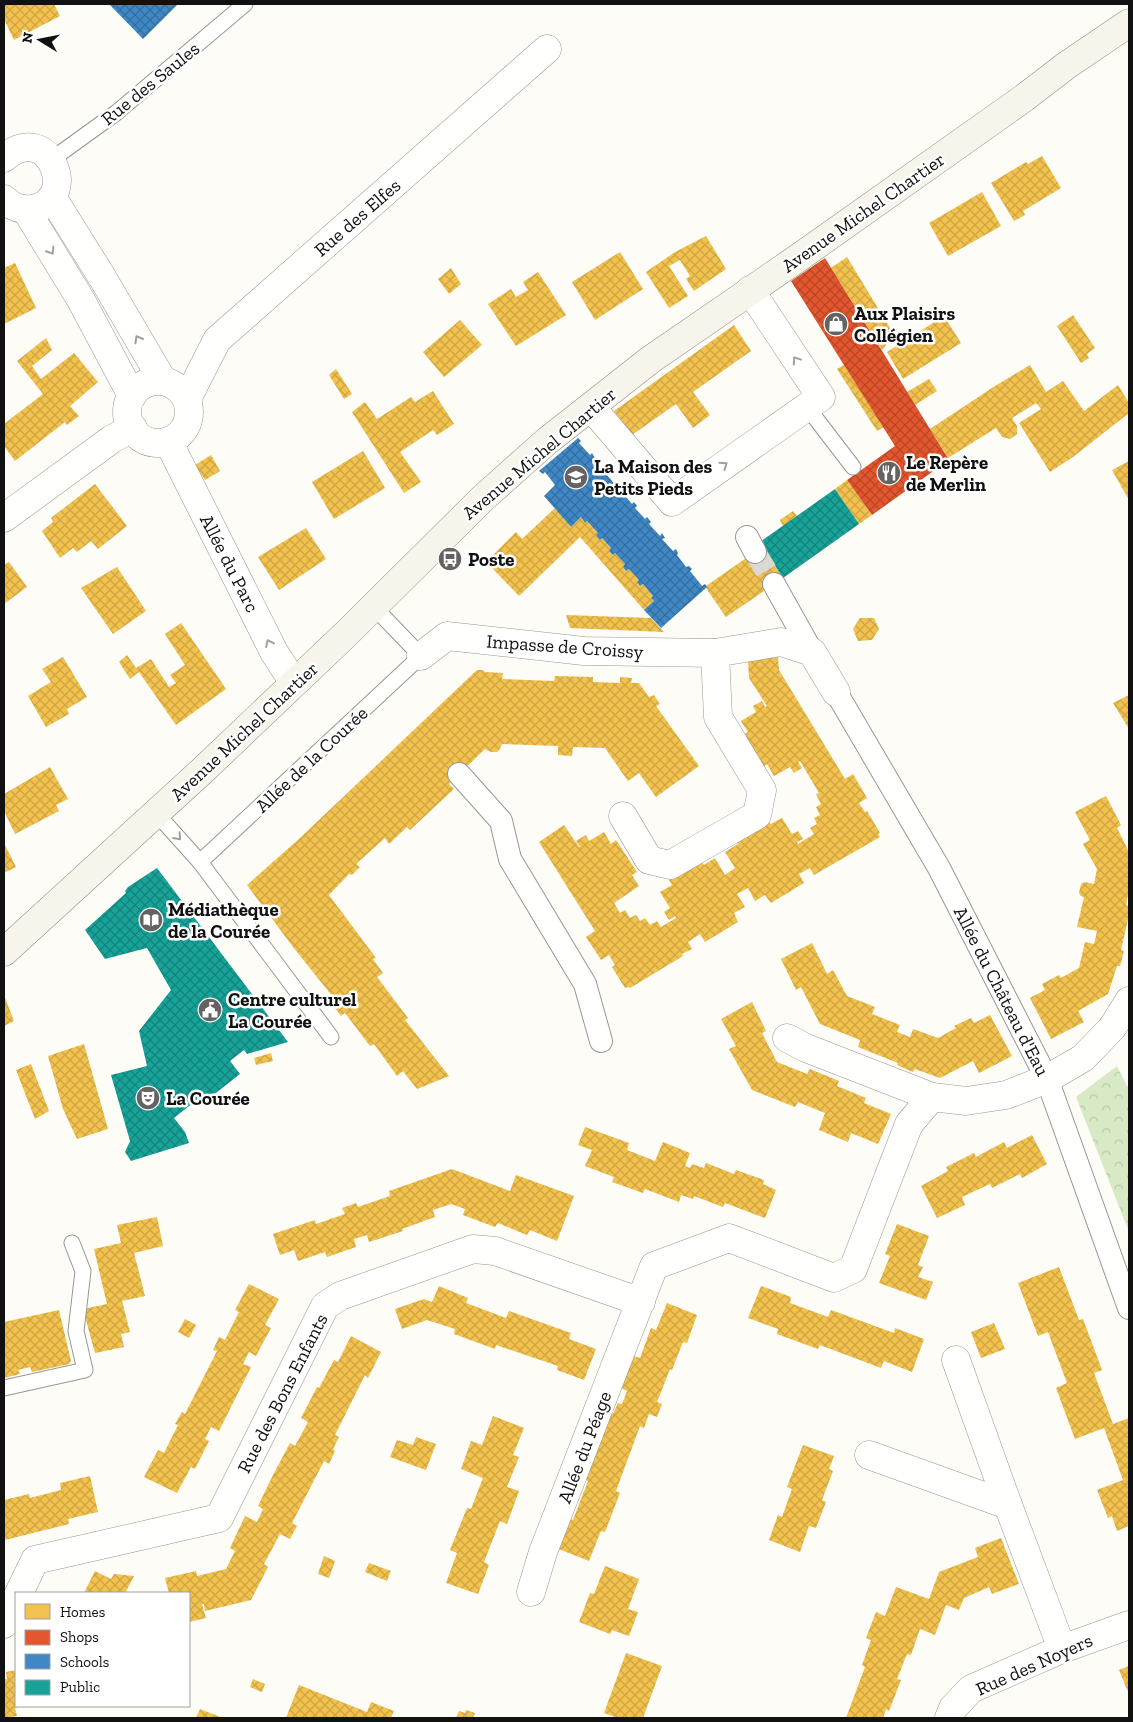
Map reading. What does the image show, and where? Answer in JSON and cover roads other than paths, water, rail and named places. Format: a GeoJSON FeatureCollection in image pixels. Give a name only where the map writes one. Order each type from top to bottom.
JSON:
{"type":"FeatureCollection","features":[{"type":"Feature","properties":{"kind":"main road","name":"Avenue Michel Chartier"},"geometry":{"type":"LineString","coordinates":[[4,952],[156,813],[374,607],[482,499],[547,441],[650,360],[1024,98],[1067,64],[1129,23]]}},
{"type":"Feature","properties":{"kind":"street","name":"Rue des Elfes"},"geometry":{"type":"LineString","coordinates":[[187,399],[217,340],[547,49]]}},
{"type":"Feature","properties":{"kind":"street"},"geometry":{"type":"LineString","coordinates":[[6,151],[28,148],[38,149],[52,161],[58,179],[52,197],[45,204],[36,208],[15,204]]}},
{"type":"Feature","properties":{"kind":"street"},"geometry":{"type":"LineString","coordinates":[[52,197],[102,277],[163,382]]}},
{"type":"Feature","properties":{"kind":"street"},"geometry":{"type":"LineString","coordinates":[[15,204],[81,300],[132,396]]}},
{"type":"Feature","properties":{"kind":"street"},"geometry":{"type":"LineString","coordinates":[[591,407],[672,502],[821,397],[750,290]]}},
{"type":"Feature","properties":{"kind":"street"},"geometry":{"type":"LineString","coordinates":[[154,381],[172,384],[187,399],[189,409],[188,420],[184,429],[177,437],[168,442],[148,441],[139,436],[129,421],[128,412],[132,396],[146,384],[154,381]]}},
{"type":"Feature","properties":{"kind":"street"},"geometry":{"type":"LineString","coordinates":[[4,518],[112,439],[133,428]]}},
{"type":"Feature","properties":{"kind":"street","name":"Allée du Parc"},"geometry":{"type":"LineString","coordinates":[[168,442],[274,652],[294,683]]}},
{"type":"Feature","properties":{"kind":"street"},"geometry":{"type":"LineString","coordinates":[[774,584],[836,692]]}},
{"type":"Feature","properties":{"kind":"street","name":"Impasse de Croissy"},"geometry":{"type":"LineString","coordinates":[[421,656],[447,636],[584,651],[715,653],[782,642],[812,652]]}},
{"type":"Feature","properties":{"kind":"street"},"geometry":{"type":"LineString","coordinates":[[623,816],[649,860],[670,865],[757,815],[762,790],[718,717],[715,653]]}},
{"type":"Feature","properties":{"kind":"street","name":"Allée du Château d'Eau"},"geometry":{"type":"LineString","coordinates":[[836,692],[939,868],[1047,1080],[1129,1308]]}},
{"type":"Feature","properties":{"kind":"street"},"geometry":{"type":"LineString","coordinates":[[459,774],[501,821],[510,858],[585,984],[601,1042]]}},
{"type":"Feature","properties":{"kind":"street"},"geometry":{"type":"LineString","coordinates":[[787,1038],[806,1048],[932,1097],[966,1101],[1006,1095],[1047,1080],[1083,1058],[1112,1028],[1129,1002]]}},
{"type":"Feature","properties":{"kind":"street"},"geometry":{"type":"LineString","coordinates":[[641,1302],[654,1266],[729,1238],[834,1278],[853,1269],[909,1124],[932,1097]]}},
{"type":"Feature","properties":{"kind":"street","name":"Rue des Bons Enfants"},"geometry":{"type":"LineString","coordinates":[[19,1592],[35,1560],[219,1518],[325,1306],[340,1296],[473,1249],[495,1251],[641,1302]]}},
{"type":"Feature","properties":{"kind":"street","name":"Allée du Péage"},"geometry":{"type":"LineString","coordinates":[[531,1592],[543,1552],[641,1302]]}},
{"type":"Feature","properties":{"kind":"street"},"geometry":{"type":"LineString","coordinates":[[956,1360],[1062,1649]]}},
{"type":"Feature","properties":{"kind":"street"},"geometry":{"type":"LineString","coordinates":[[869,1455],[1008,1505]]}},
{"type":"Feature","properties":{"kind":"street"},"geometry":{"type":"LineString","coordinates":[[4,1624],[15,1601]]}},
{"type":"Feature","properties":{"kind":"street","name":"Rue des Noyers"},"geometry":{"type":"LineString","coordinates":[[949,1718],[953,1708],[971,1689],[1062,1649],[1129,1625]]}},
{"type":"Feature","properties":{"kind":"lane","name":"Rue des Saules"},"geometry":{"type":"LineString","coordinates":[[52,161],[116,113],[245,4]]}},
{"type":"Feature","properties":{"kind":"lane"},"geometry":{"type":"LineString","coordinates":[[807,407],[853,466]]}},
{"type":"Feature","properties":{"kind":"lane"},"geometry":{"type":"LineString","coordinates":[[374,607],[421,656]]}},
{"type":"Feature","properties":{"kind":"lane","name":"Allée de la Courée"},"geometry":{"type":"LineString","coordinates":[[200,862],[421,656]]}},
{"type":"Feature","properties":{"kind":"lane"},"geometry":{"type":"LineString","coordinates":[[156,813],[200,862],[331,1037]]}},
{"type":"Feature","properties":{"kind":"lane"},"geometry":{"type":"LineString","coordinates":[[4,1388],[85,1370],[76,1331],[83,1271],[72,1243]]}},
{"type":"Feature","properties":{"kind":"tunnel"},"geometry":{"type":"LineString","coordinates":[[755,552],[774,584]]}},
{"type":"Feature","properties":{"kind":"place","name":"Aux Plaisirs Collégien"},"geometry":{"type":"Point","coordinates":[836,324]}},
{"type":"Feature","properties":{"kind":"place","name":"Le Repère de Merlin"},"geometry":{"type":"Point","coordinates":[889,473]}},
{"type":"Feature","properties":{"kind":"place","name":"La Maison des Petits Pieds"},"geometry":{"type":"Point","coordinates":[576,477]}},
{"type":"Feature","properties":{"kind":"place","name":"Poste"},"geometry":{"type":"Point","coordinates":[450,559]}},
{"type":"Feature","properties":{"kind":"place","name":"Médiathèque de la Courée"},"geometry":{"type":"Point","coordinates":[151,920]}},
{"type":"Feature","properties":{"kind":"place","name":"Centre culturel La Courée"},"geometry":{"type":"Point","coordinates":[210,1010]}},
{"type":"Feature","properties":{"kind":"place","name":"La Courée"},"geometry":{"type":"Point","coordinates":[148,1098]}}]}
